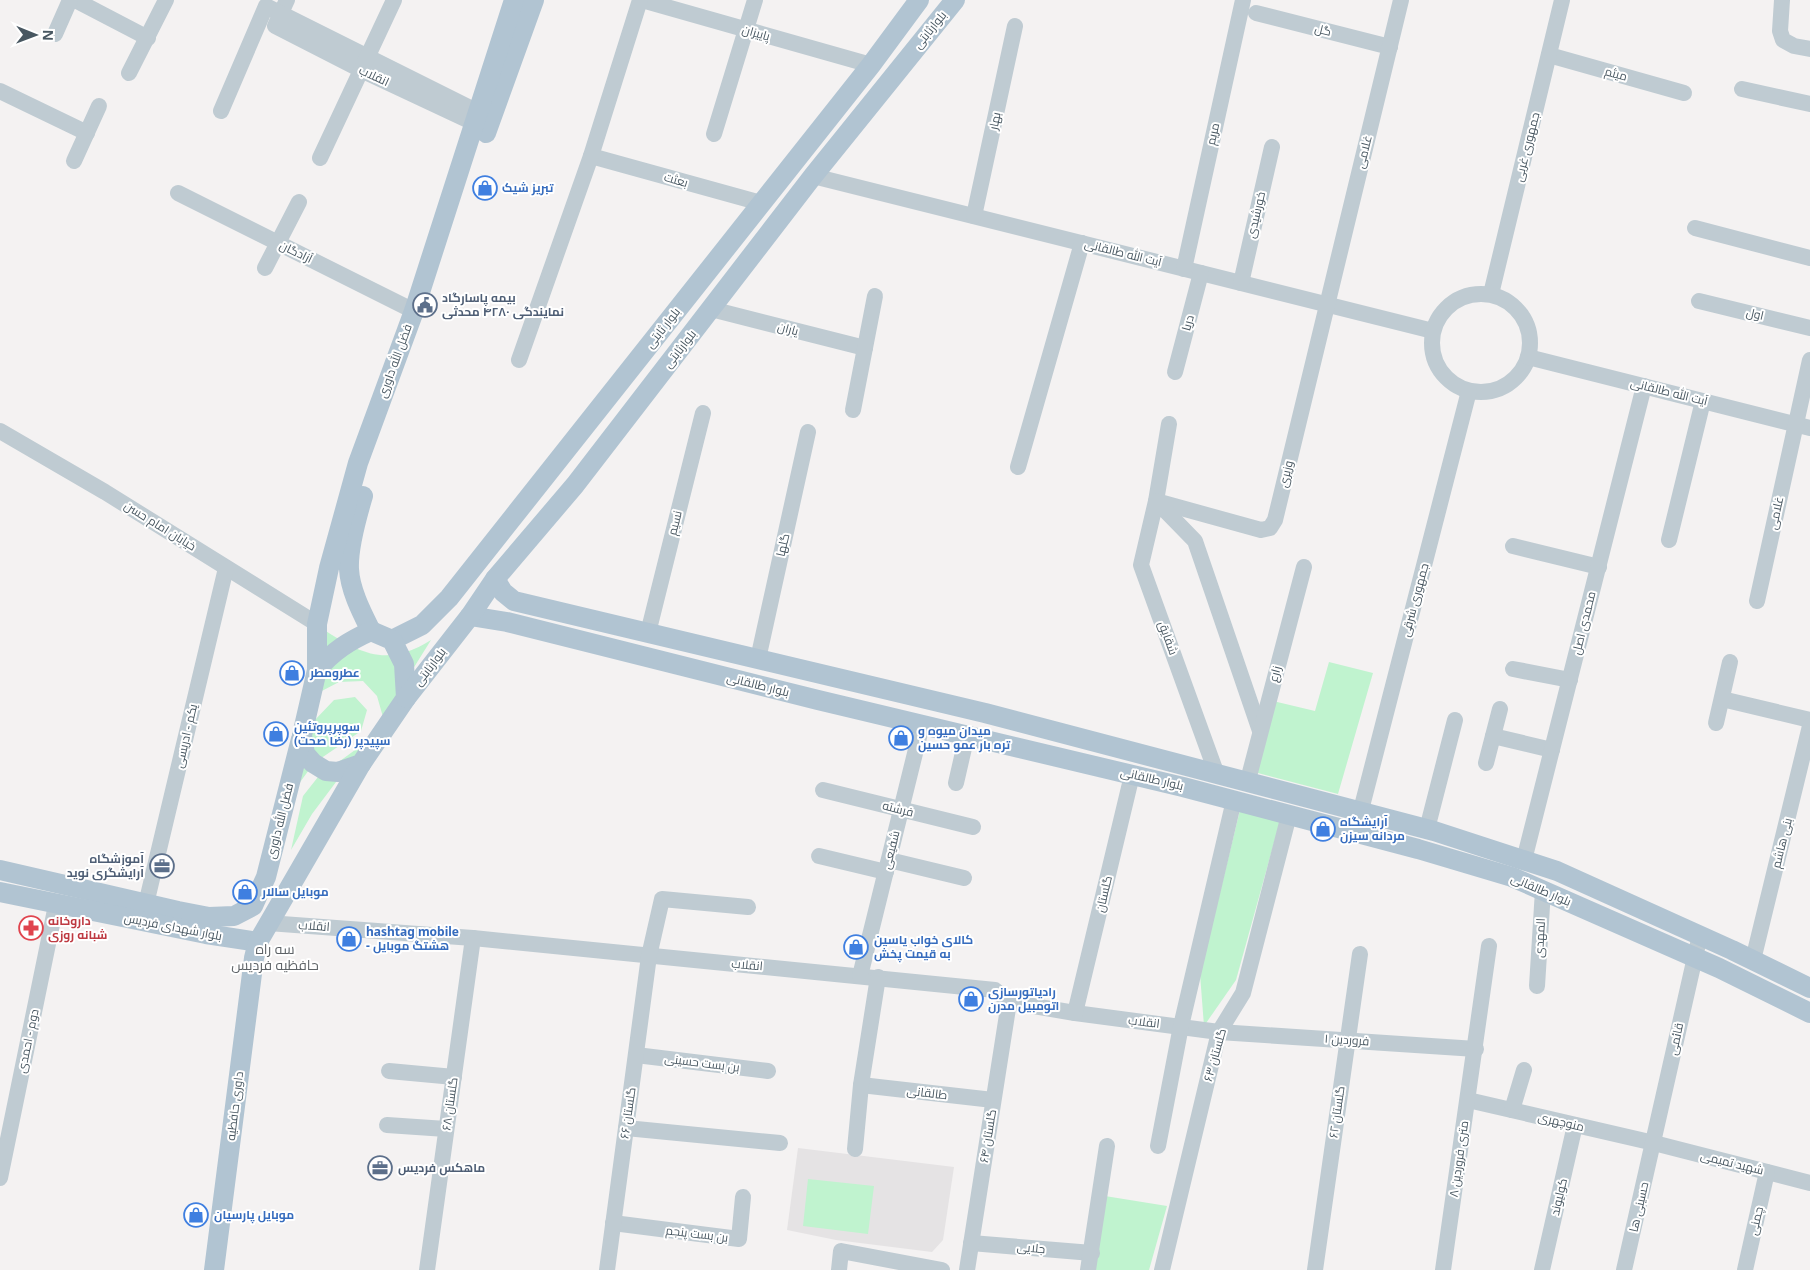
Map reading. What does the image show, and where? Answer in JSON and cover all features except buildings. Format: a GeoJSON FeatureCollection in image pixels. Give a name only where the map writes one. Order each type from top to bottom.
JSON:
{"type":"FeatureCollection","features":[{"type":"Feature","properties":{"kind":"main road","name":"فضل الله داوری"},"geometry":{"type":"LineString","coordinates":[[318,670],[318,624],[328,568],[358,463],[414,311],[514,0]]}},
{"type":"Feature","properties":{"kind":"main road","name":"فضل الله داوری"},"geometry":{"type":"LineString","coordinates":[[371,631],[357,602],[348,569],[356,523],[371,466],[425,315],[492,112],[534,0]]}},
{"type":"Feature","properties":{"kind":"main road","name":"بلوار ثابتی"},"geometry":{"type":"LineString","coordinates":[[392,640],[422,624],[450,598],[871,65],[919,0]]}},
{"type":"Feature","properties":{"kind":"main road","name":"بلوارثابتی"},"geometry":{"type":"LineString","coordinates":[[406,698],[470,616],[495,579],[576,485],[813,176],[955,0]]}},
{"type":"Feature","properties":{"kind":"main road"},"geometry":{"type":"LineString","coordinates":[[693,291],[705,316]]}},
{"type":"Feature","properties":{"kind":"main road"},"geometry":{"type":"LineString","coordinates":[[678,308],[705,316]]}},
{"type":"Feature","properties":{"kind":"main road"},"geometry":{"type":"LineString","coordinates":[[495,579],[503,592],[514,601],[503,609],[507,622]]}},
{"type":"Feature","properties":{"kind":"main road","name":"بلوار طالقانی"},"geometry":{"type":"LineString","coordinates":[[514,601],[985,713],[1248,780],[1427,829],[1557,871],[1700,935],[1810,988]]}},
{"type":"Feature","properties":{"kind":"main road","name":"بلوار طالقانی"},"geometry":{"type":"LineString","coordinates":[[470,616],[507,622],[1234,800],[1434,853],[1512,877],[1543,890],[1694,957],[1810,1012]]}},
{"type":"Feature","properties":{"kind":"main road"},"geometry":{"type":"LineString","coordinates":[[258,942],[361,764],[406,698],[404,664],[392,640],[371,631],[350,640],[332,653],[318,670],[302,735],[305,754],[313,763],[326,770],[338,772],[361,764]]}},
{"type":"Feature","properties":{"kind":"main road","name":"فضل الله داوری"},"geometry":{"type":"LineString","coordinates":[[253,906],[266,877],[302,735]]}},
{"type":"Feature","properties":{"kind":"main road","name":"بلوار شهدای فردیس"},"geometry":{"type":"LineString","coordinates":[[0,870],[209,917],[234,916],[253,906]]}},
{"type":"Feature","properties":{"kind":"main road","name":"بلوار شهدای فردیس"},"geometry":{"type":"LineString","coordinates":[[0,892],[56,905],[258,942]]}},
{"type":"Feature","properties":{"kind":"main road","name":"داوری حافظیه"},"geometry":{"type":"LineString","coordinates":[[214,1270],[254,958],[258,942]]}},
{"type":"Feature","properties":{"kind":"street"},"geometry":{"type":"LineString","coordinates":[[56,34],[70,0]]}},
{"type":"Feature","properties":{"kind":"street"},"geometry":{"type":"LineString","coordinates":[[75,0],[148,38]]}},
{"type":"Feature","properties":{"kind":"street"},"geometry":{"type":"LineString","coordinates":[[129,73],[166,0]]}},
{"type":"Feature","properties":{"kind":"street"},"geometry":{"type":"LineString","coordinates":[[320,158],[394,0]]}},
{"type":"Feature","properties":{"kind":"street"},"geometry":{"type":"LineString","coordinates":[[519,360],[591,156],[641,0]]}},
{"type":"Feature","properties":{"kind":"street","name":"پاییزان"},"geometry":{"type":"LineString","coordinates":[[641,0],[871,65]]}},
{"type":"Feature","properties":{"kind":"street"},"geometry":{"type":"LineString","coordinates":[[714,134],[756,0]]}},
{"type":"Feature","properties":{"kind":"street","name":"مریم"},"geometry":{"type":"LineString","coordinates":[[1184,269],[1243,0]]}},
{"type":"Feature","properties":{"kind":"street","name":"غلامی"},"geometry":{"type":"LineString","coordinates":[[1326,304],[1402,0]]}},
{"type":"Feature","properties":{"kind":"street","name":"جمهوری غربی"},"geometry":{"type":"LineString","coordinates":[[1491,294],[1562,0]]}},
{"type":"Feature","properties":{"kind":"street"},"geometry":{"type":"LineString","coordinates":[[1782,0],[1780,32],[1783,40],[1794,46],[1810,49]]}},
{"type":"Feature","properties":{"kind":"street"},"geometry":{"type":"LineString","coordinates":[[222,111],[266,6],[281,13]]}},
{"type":"Feature","properties":{"kind":"street","name":"انقلاب"},"geometry":{"type":"LineString","coordinates":[[281,13],[364,64],[476,118]]}},
{"type":"Feature","properties":{"kind":"street","name":"گل"},"geometry":{"type":"LineString","coordinates":[[1256,13],[1390,47]]}},
{"type":"Feature","properties":{"kind":"street","name":"بهار"},"geometry":{"type":"LineString","coordinates":[[974,216],[1015,26]]}},
{"type":"Feature","properties":{"kind":"street","name":"میثم"},"geometry":{"type":"LineString","coordinates":[[1549,55],[1684,93]]}},
{"type":"Feature","properties":{"kind":"street"},"geometry":{"type":"LineString","coordinates":[[1742,89],[1810,104]]}},
{"type":"Feature","properties":{"kind":"street"},"geometry":{"type":"LineString","coordinates":[[0,90],[86,133]]}},
{"type":"Feature","properties":{"kind":"street"},"geometry":{"type":"LineString","coordinates":[[74,161],[99,106]]}},
{"type":"Feature","properties":{"kind":"street","name":"خورشیدی"},"geometry":{"type":"LineString","coordinates":[[1241,283],[1272,147]]}},
{"type":"Feature","properties":{"kind":"street","name":"بعثت"},"geometry":{"type":"LineString","coordinates":[[591,156],[760,204]]}},
{"type":"Feature","properties":{"kind":"street","name":"آیت الله طالقانی"},"geometry":{"type":"LineString","coordinates":[[813,176],[1433,332]]}},
{"type":"Feature","properties":{"kind":"street","name":"آزادگان"},"geometry":{"type":"LineString","coordinates":[[178,193],[414,311]]}},
{"type":"Feature","properties":{"kind":"street"},"geometry":{"type":"LineString","coordinates":[[265,268],[299,202]]}},
{"type":"Feature","properties":{"kind":"street"},"geometry":{"type":"LineString","coordinates":[[1695,228],[1810,258]]}},
{"type":"Feature","properties":{"kind":"street"},"geometry":{"type":"LineString","coordinates":[[1018,467],[1082,243]]}},
{"type":"Feature","properties":{"kind":"street","name":"دریا"},"geometry":{"type":"LineString","coordinates":[[1174,372],[1201,273]]}},
{"type":"Feature","properties":{"kind":"street"},"geometry":{"type":"LineString","coordinates":[[1491,294],[1506,300],[1518,311],[1527,324],[1530,340],[1528,357],[1522,370],[1512,381],[1499,389],[1484,392],[1469,391],[1455,385],[1443,375],[1435,362],[1432,347],[1433,332],[1439,317],[1448,305],[1468,295],[1491,294]]}},
{"type":"Feature","properties":{"kind":"street"},"geometry":{"type":"LineString","coordinates":[[853,410],[875,296]]}},
{"type":"Feature","properties":{"kind":"street","name":"اول"},"geometry":{"type":"LineString","coordinates":[[1699,301],[1810,328]]}},
{"type":"Feature","properties":{"kind":"street","name":"وزیری"},"geometry":{"type":"LineString","coordinates":[[1156,502],[1262,530],[1270,528],[1275,520],[1326,304]]}},
{"type":"Feature","properties":{"kind":"street","name":"یاران"},"geometry":{"type":"LineString","coordinates":[[705,316],[865,348]]}},
{"type":"Feature","properties":{"kind":"street","name":"آیت الله طالقانی"},"geometry":{"type":"LineString","coordinates":[[1528,357],[1803,426]]}},
{"type":"Feature","properties":{"kind":"street","name":"غلامی"},"geometry":{"type":"LineString","coordinates":[[1757,601],[1803,426],[1810,360]]}},
{"type":"Feature","properties":{"kind":"street","name":"محمدی اصل"},"geometry":{"type":"LineString","coordinates":[[1524,860],[1644,386]]}},
{"type":"Feature","properties":{"kind":"street","name":"جمهوری شرقی"},"geometry":{"type":"LineString","coordinates":[[1361,810],[1469,391]]}},
{"type":"Feature","properties":{"kind":"street"},"geometry":{"type":"LineString","coordinates":[[1669,540],[1703,401]]}},
{"type":"Feature","properties":{"kind":"street","name":"نسیم"},"geometry":{"type":"LineString","coordinates":[[648,632],[702,414]]}},
{"type":"Feature","properties":{"kind":"street","name":"شقایق"},"geometry":{"type":"LineString","coordinates":[[1169,424],[1156,502],[1141,565],[1216,772]]}},
{"type":"Feature","properties":{"kind":"street","name":"خیابان امام حسن"},"geometry":{"type":"LineString","coordinates":[[0,431],[105,492],[318,624]]}},
{"type":"Feature","properties":{"kind":"street","name":"گلها"},"geometry":{"type":"LineString","coordinates":[[758,659],[808,432]]}},
{"type":"Feature","properties":{"kind":"street"},"geometry":{"type":"LineString","coordinates":[[1156,502],[1195,541],[1260,731]]}},
{"type":"Feature","properties":{"kind":"street"},"geometry":{"type":"LineString","coordinates":[[1513,546],[1599,567]]}},
{"type":"Feature","properties":{"kind":"street","name":"زارع"},"geometry":{"type":"LineString","coordinates":[[1248,780],[1304,567]]}},
{"type":"Feature","properties":{"kind":"street","name":"یکم - ادریسی"},"geometry":{"type":"LineString","coordinates":[[146,904],[226,568]]}},
{"type":"Feature","properties":{"kind":"street"},"geometry":{"type":"LineString","coordinates":[[1716,723],[1730,662]]}},
{"type":"Feature","properties":{"kind":"street"},"geometry":{"type":"LineString","coordinates":[[1513,669],[1570,680]]}},
{"type":"Feature","properties":{"kind":"street"},"geometry":{"type":"LineString","coordinates":[[1722,699],[1810,720]]}},
{"type":"Feature","properties":{"kind":"street"},"geometry":{"type":"LineString","coordinates":[[1486,763],[1500,709]]}},
{"type":"Feature","properties":{"kind":"street"},"geometry":{"type":"LineString","coordinates":[[1427,829],[1455,720]]}},
{"type":"Feature","properties":{"kind":"street","name":"شفیعی"},"geometry":{"type":"LineString","coordinates":[[860,976],[922,725]]}},
{"type":"Feature","properties":{"kind":"street","name":"بنی هاشم"},"geometry":{"type":"LineString","coordinates":[[1753,960],[1810,726]]}},
{"type":"Feature","properties":{"kind":"street"},"geometry":{"type":"LineString","coordinates":[[956,783],[967,735]]}},
{"type":"Feature","properties":{"kind":"street"},"geometry":{"type":"LineString","coordinates":[[1493,736],[1552,750]]}},
{"type":"Feature","properties":{"kind":"street","name":"گلستان"},"geometry":{"type":"LineString","coordinates":[[1075,1013],[1132,775]]}},
{"type":"Feature","properties":{"kind":"street","name":"فرشته"},"geometry":{"type":"LineString","coordinates":[[823,790],[973,827]]}},
{"type":"Feature","properties":{"kind":"street"},"geometry":{"type":"LineString","coordinates":[[1158,1146],[1181,1026],[1234,800]]}},
{"type":"Feature","properties":{"kind":"street","name":"گلستان ۶۳"},"geometry":{"type":"LineString","coordinates":[[1162,1270],[1219,1032],[1243,993],[1289,815]]}},
{"type":"Feature","properties":{"kind":"street"},"geometry":{"type":"LineString","coordinates":[[819,856],[964,878]]}},
{"type":"Feature","properties":{"kind":"street","name":"المهدی"},"geometry":{"type":"LineString","coordinates":[[1537,986],[1543,890]]}},
{"type":"Feature","properties":{"kind":"street","name":"گلستان ۶۶"},"geometry":{"type":"LineString","coordinates":[[607,1270],[649,956],[662,899],[748,907]]}},
{"type":"Feature","properties":{"kind":"street","name":"دوم - احمدی"},"geometry":{"type":"LineString","coordinates":[[0,1178],[56,905]]}},
{"type":"Feature","properties":{"kind":"street","name":"انقلاب"},"geometry":{"type":"LineString","coordinates":[[268,923],[473,938],[995,990],[1009,1002],[1075,1013],[1219,1032]]}},
{"type":"Feature","properties":{"kind":"street","name":"قائمی"},"geometry":{"type":"LineString","coordinates":[[1654,1143],[1700,935]]}},
{"type":"Feature","properties":{"kind":"street","name":"گلستان ۶۸"},"geometry":{"type":"LineString","coordinates":[[427,1270],[473,938]]}},
{"type":"Feature","properties":{"kind":"street","name":"۸ متری فروردین"},"geometry":{"type":"LineString","coordinates":[[1443,1270],[1476,1049],[1489,946]]}},
{"type":"Feature","properties":{"kind":"street","name":"گلستان ۶۲"},"geometry":{"type":"LineString","coordinates":[[1315,1270],[1360,954]]}},
{"type":"Feature","properties":{"kind":"street"},"geometry":{"type":"LineString","coordinates":[[854,1149],[861,1085],[878,977]]}},
{"type":"Feature","properties":{"kind":"street","name":"گلستان ۶۴"},"geometry":{"type":"LineString","coordinates":[[967,1270],[1009,1002]]}},
{"type":"Feature","properties":{"kind":"street","name":"فروردین ۱"},"geometry":{"type":"LineString","coordinates":[[1219,1032],[1476,1049]]}},
{"type":"Feature","properties":{"kind":"street","name":"بن بست حسینی"},"geometry":{"type":"LineString","coordinates":[[636,1055],[768,1070]]}},
{"type":"Feature","properties":{"kind":"street"},"geometry":{"type":"LineString","coordinates":[[1512,1110],[1524,1070]]}},
{"type":"Feature","properties":{"kind":"street"},"geometry":{"type":"LineString","coordinates":[[389,1071],[454,1077]]}},
{"type":"Feature","properties":{"kind":"street","name":"طالقانی"},"geometry":{"type":"LineString","coordinates":[[861,1085],[994,1100]]}},
{"type":"Feature","properties":{"kind":"street","name":"منوچهری"},"geometry":{"type":"LineString","coordinates":[[1468,1100],[1654,1143]]}},
{"type":"Feature","properties":{"kind":"street"},"geometry":{"type":"LineString","coordinates":[[387,1125],[446,1129]]}},
{"type":"Feature","properties":{"kind":"street","name":"کولیوند"},"geometry":{"type":"LineString","coordinates":[[1542,1270],[1575,1125]]}},
{"type":"Feature","properties":{"kind":"street"},"geometry":{"type":"LineString","coordinates":[[626,1128],[780,1143]]}},
{"type":"Feature","properties":{"kind":"street","name":"شهید تمیمی"},"geometry":{"type":"LineString","coordinates":[[1654,1143],[1810,1183]]}},
{"type":"Feature","properties":{"kind":"street","name":"حسینی ها"},"geometry":{"type":"LineString","coordinates":[[1624,1270],[1654,1143]]}},
{"type":"Feature","properties":{"kind":"street"},"geometry":{"type":"LineString","coordinates":[[1088,1270],[1107,1146]]}},
{"type":"Feature","properties":{"kind":"street","name":"چمنی"},"geometry":{"type":"LineString","coordinates":[[1745,1270],[1767,1172]]}},
{"type":"Feature","properties":{"kind":"street","name":"بن بست پنجم"},"geometry":{"type":"LineString","coordinates":[[613,1223],[739,1239],[743,1197]]}},
{"type":"Feature","properties":{"kind":"street","name":"جلایی"},"geometry":{"type":"LineString","coordinates":[[971,1243],[1092,1253]]}},
{"type":"Feature","properties":{"kind":"street"},"geometry":{"type":"LineString","coordinates":[[839,1270],[841,1251],[942,1270]]}},
{"type":"Feature","properties":{"kind":"shaded area"},"geometry":{"type":"Polygon","coordinates":[[[798,1148],[954,1167],[943,1240],[932,1252],[836,1240],[787,1230],[798,1148]]]}},
{"type":"Feature","properties":{"kind":"green space"},"geometry":{"type":"Polygon","coordinates":[[[323,629],[350,645],[376,654],[401,653],[431,640],[383,717],[377,696],[363,681],[339,682],[318,693],[323,629]]]}},
{"type":"Feature","properties":{"kind":"green space"},"geometry":{"type":"Polygon","coordinates":[[[1329,662],[1373,673],[1338,794],[1254,772],[1273,701],[1315,711],[1329,662]]]}},
{"type":"Feature","properties":{"kind":"green space"},"geometry":{"type":"Polygon","coordinates":[[[355,697],[367,710],[361,731],[314,763],[290,796],[313,722],[334,700],[355,697]]]}},
{"type":"Feature","properties":{"kind":"green space"},"geometry":{"type":"Polygon","coordinates":[[[366,742],[312,814],[291,850],[303,796],[318,777],[366,742]]]}},
{"type":"Feature","properties":{"kind":"green space"},"geometry":{"type":"Polygon","coordinates":[[[1240,810],[1280,821],[1236,980],[1204,1026],[1200,974],[1240,810]]]}},
{"type":"Feature","properties":{"kind":"green space"},"geometry":{"type":"Polygon","coordinates":[[[808,1179],[874,1186],[868,1234],[803,1226],[808,1179]]]}},
{"type":"Feature","properties":{"kind":"green space"},"geometry":{"type":"Polygon","coordinates":[[[1105,1196],[1167,1206],[1149,1270],[1093,1270],[1105,1196]]]}},
{"type":"Feature","properties":{"kind":"place","name":"تبریز شیک"},"geometry":{"type":"Point","coordinates":[485,188]}},
{"type":"Feature","properties":{"kind":"place","name":"بیمه پاسارگاد نمایندگی ۴۲۸۰ محدثی"},"geometry":{"type":"Point","coordinates":[425,305]}},
{"type":"Feature","properties":{"kind":"place","name":"عطرومطر"},"geometry":{"type":"Point","coordinates":[292,673]}},
{"type":"Feature","properties":{"kind":"place","name":"سوپرپروتئین سپیدپر (رضا صحت)"},"geometry":{"type":"Point","coordinates":[276,734]}},
{"type":"Feature","properties":{"kind":"place","name":"میدان میوه و تره بار عمو حسین"},"geometry":{"type":"Point","coordinates":[901,738]}},
{"type":"Feature","properties":{"kind":"place","name":"آرایشگاه مردانه سیزن"},"geometry":{"type":"Point","coordinates":[1323,829]}},
{"type":"Feature","properties":{"kind":"place","name":"آموزشگاه آرایشگری نوید"},"geometry":{"type":"Point","coordinates":[162,866]}},
{"type":"Feature","properties":{"kind":"place","name":"موبایل سالار"},"geometry":{"type":"Point","coordinates":[245,892]}},
{"type":"Feature","properties":{"kind":"place","name":"داروخانه شبانه روزی"},"geometry":{"type":"Point","coordinates":[31,928]}},
{"type":"Feature","properties":{"kind":"place","name":"hashtag mobile - هشتگ موبایل"},"geometry":{"type":"Point","coordinates":[349,939]}},
{"type":"Feature","properties":{"kind":"place","name":"کالای خواب یاسین به قیمت پخش"},"geometry":{"type":"Point","coordinates":[856,947]}},
{"type":"Feature","properties":{"kind":"place","name":"رادیاتورسازی اتومبیل مدرن"},"geometry":{"type":"Point","coordinates":[971,999]}},
{"type":"Feature","properties":{"kind":"place","name":"ماهکس فردیس"},"geometry":{"type":"Point","coordinates":[380,1168]}},
{"type":"Feature","properties":{"kind":"place","name":"موبایل پارسیان"},"geometry":{"type":"Point","coordinates":[196,1215]}},
{"type":"Feature","properties":{"kind":"district","name":"سه راه حافظیه فردیس"},"geometry":{"type":"Point","coordinates":[275,958]}}]}
